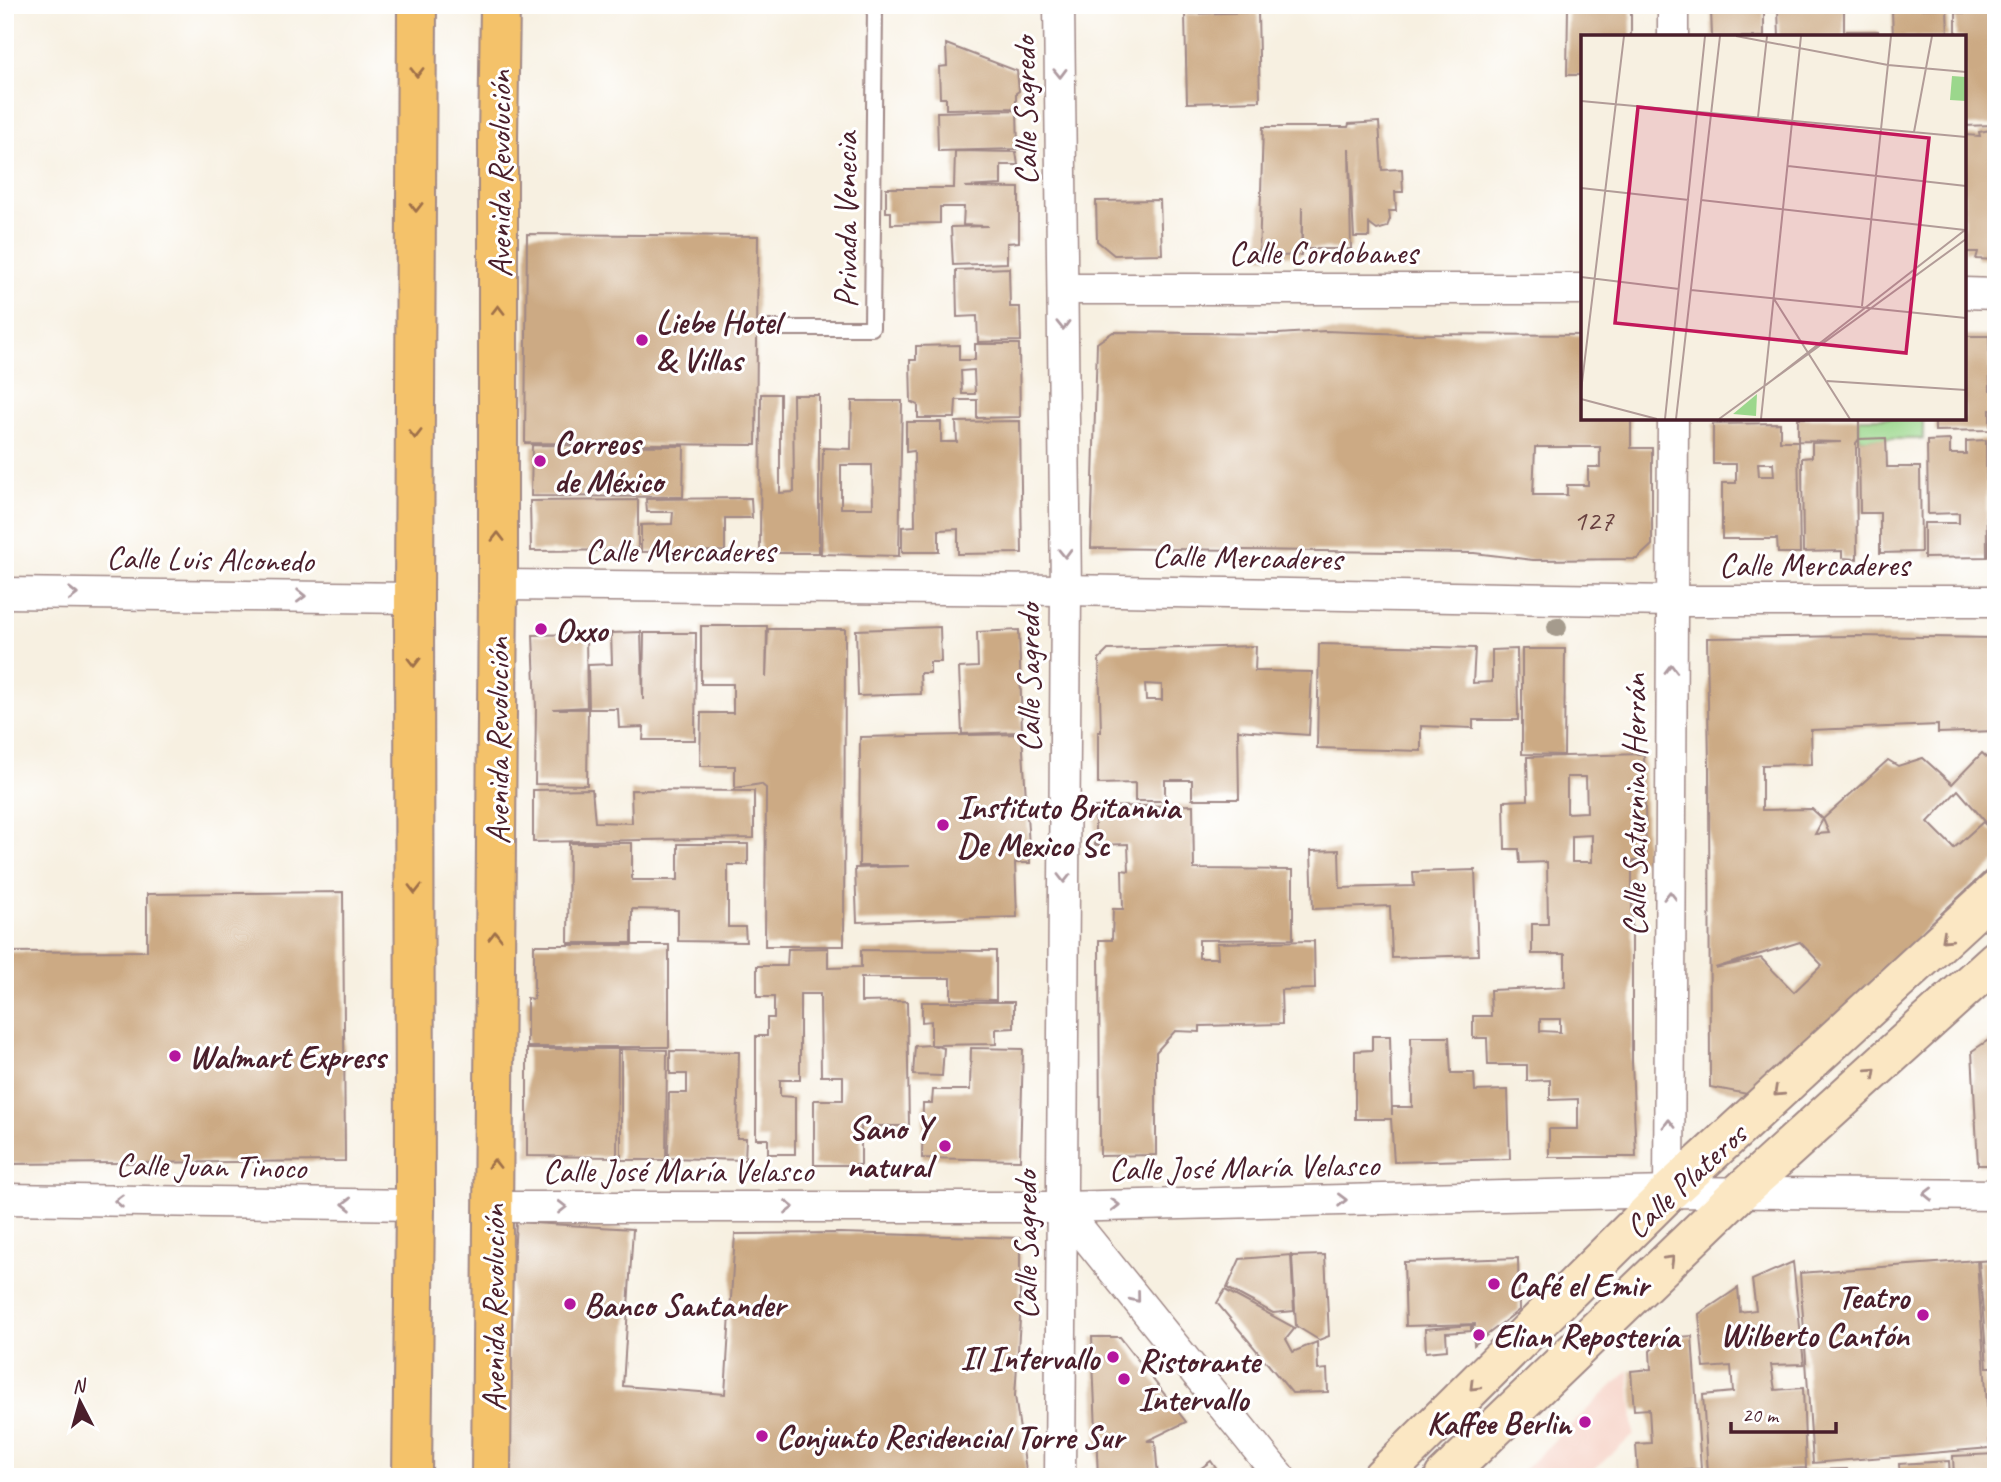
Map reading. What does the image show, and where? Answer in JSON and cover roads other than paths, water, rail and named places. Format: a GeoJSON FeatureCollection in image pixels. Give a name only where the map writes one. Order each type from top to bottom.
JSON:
{"type":"FeatureCollection","features":[{"type":"Feature","properties":{"kind":"main road"},"geometry":{"type":"LineString","coordinates":[[412,1477],[417,5]]}},
{"type":"Feature","properties":{"kind":"main road","name":"Avenida Revolución"},"geometry":{"type":"LineString","coordinates":[[491,1477],[500,5]]}},
{"type":"Feature","properties":{"kind":"street","name":"Calle Sagredo"},"geometry":{"type":"LineString","coordinates":[[1059,5],[1066,590],[1060,1477]]}},
{"type":"Feature","properties":{"kind":"street"},"geometry":{"type":"LineString","coordinates":[[1673,5],[1674,35]]}},
{"type":"Feature","properties":{"kind":"street","name":"Calle Cordobanes"},"geometry":{"type":"LineString","coordinates":[[1063,289],[1581,289]]}},
{"type":"Feature","properties":{"kind":"street"},"geometry":{"type":"LineString","coordinates":[[1966,293],[1996,294]]}},
{"type":"Feature","properties":{"kind":"street","name":"Calle Saturnino Herrán"},"geometry":{"type":"LineString","coordinates":[[1669,1192],[1673,420]]}},
{"type":"Feature","properties":{"kind":"street","name":"Calle Mercaderes"},"geometry":{"type":"LineString","coordinates":[[498,585],[1066,590],[1671,601],[1996,601]]}},
{"type":"Feature","properties":{"kind":"street","name":"Calle Luis Alconedo"},"geometry":{"type":"LineString","coordinates":[[5,593],[414,598]]}},
{"type":"Feature","properties":{"kind":"street","name":"Calle Plateros"},"geometry":{"type":"LineString","coordinates":[[1382,1477],[1669,1192],[1996,891]]}},
{"type":"Feature","properties":{"kind":"street","name":"Calle Plateros"},"geometry":{"type":"LineString","coordinates":[[1444,1477],[1740,1192],[1996,960]]}},
{"type":"Feature","properties":{"kind":"street","name":"Calle José María Velasco"},"geometry":{"type":"LineString","coordinates":[[494,1207],[1062,1207],[1669,1192],[1996,1195]]}},
{"type":"Feature","properties":{"kind":"street","name":"Calle Juan Tinoco"},"geometry":{"type":"LineString","coordinates":[[5,1199],[415,1205]]}},
{"type":"Feature","properties":{"kind":"street"},"geometry":{"type":"LineString","coordinates":[[1062,1207],[1280,1477]]}},
{"type":"Feature","properties":{"kind":"lane","name":"Privada Venecia"},"geometry":{"type":"LineString","coordinates":[[766,328],[872,328],[875,5]]}},
{"type":"Feature","properties":{"kind":"place","name":"Liebe Hotel & Villas"},"geometry":{"type":"Point","coordinates":[642,340]}},
{"type":"Feature","properties":{"kind":"place","name":"Correos de México"},"geometry":{"type":"Point","coordinates":[540,461]}},
{"type":"Feature","properties":{"kind":"place","name":"Oxxo"},"geometry":{"type":"Point","coordinates":[541,629]}},
{"type":"Feature","properties":{"kind":"place","name":"Instituto Britannia De Mexico Sc"},"geometry":{"type":"Point","coordinates":[943,825]}},
{"type":"Feature","properties":{"kind":"place","name":"Walmart Express"},"geometry":{"type":"Point","coordinates":[175,1056]}},
{"type":"Feature","properties":{"kind":"place","name":"Sano Y natural"},"geometry":{"type":"Point","coordinates":[945,1146]}},
{"type":"Feature","properties":{"kind":"place","name":"Café el Emir"},"geometry":{"type":"Point","coordinates":[1494,1284]}},
{"type":"Feature","properties":{"kind":"place","name":"Banco Santander"},"geometry":{"type":"Point","coordinates":[570,1304]}},
{"type":"Feature","properties":{"kind":"place","name":"Teatro Wilberto Cantón"},"geometry":{"type":"Point","coordinates":[1923,1315]}},
{"type":"Feature","properties":{"kind":"place","name":"Elian Repostería"},"geometry":{"type":"Point","coordinates":[1479,1335]}},
{"type":"Feature","properties":{"kind":"place","name":"Il Intervallo"},"geometry":{"type":"Point","coordinates":[1113,1357]}},
{"type":"Feature","properties":{"kind":"place","name":"Ristorante Intervallo"},"geometry":{"type":"Point","coordinates":[1124,1379]}},
{"type":"Feature","properties":{"kind":"place","name":"Kaffee Berlin"},"geometry":{"type":"Point","coordinates":[1585,1422]}},
{"type":"Feature","properties":{"kind":"place","name":"Conjunto Residencial Torre Sur"},"geometry":{"type":"Point","coordinates":[762,1436]}}]}
